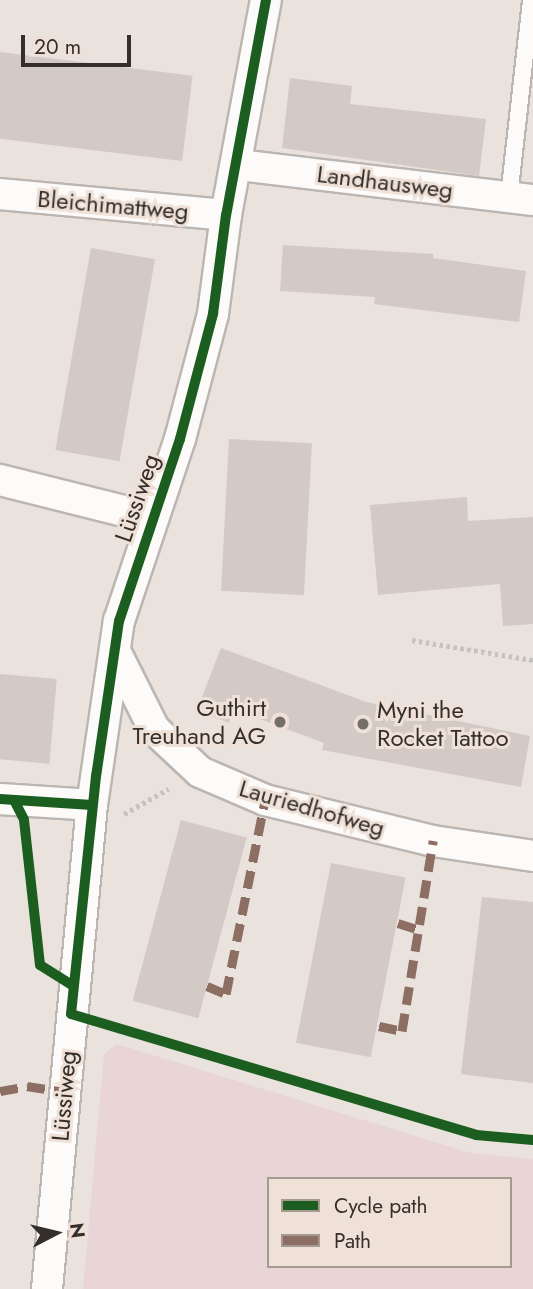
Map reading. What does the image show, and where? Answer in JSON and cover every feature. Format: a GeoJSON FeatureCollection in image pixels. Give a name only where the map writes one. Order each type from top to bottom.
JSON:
{"type":"FeatureCollection","features":[{"type":"Feature","properties":{"kind":"street","name":"Lüssiweg"},"geometry":{"type":"LineString","coordinates":[[47,1289],[91,819],[119,621],[151,518],[180,439],[213,314],[226,215],[238,165],[266,0]]}},
{"type":"Feature","properties":{"kind":"street","name":"Landhausweg"},"geometry":{"type":"LineString","coordinates":[[238,165],[521,199]]}},
{"type":"Feature","properties":{"kind":"street","name":"Bleichimattweg"},"geometry":{"type":"LineString","coordinates":[[0,194],[226,215]]}},
{"type":"Feature","properties":{"kind":"street"},"geometry":{"type":"LineString","coordinates":[[0,480],[151,518]]}},
{"type":"Feature","properties":{"kind":"street","name":"Lauriedhofweg"},"geometry":{"type":"LineString","coordinates":[[115,651],[154,729],[200,772],[265,800],[433,841],[533,856]]}},
{"type":"Feature","properties":{"kind":"street"},"geometry":{"type":"LineString","coordinates":[[0,799],[91,819]]}},
{"type":"Feature","properties":{"kind":"lane"},"geometry":{"type":"LineString","coordinates":[[521,199],[531,0]]}},
{"type":"Feature","properties":{"kind":"path"},"geometry":{"type":"LineString","coordinates":[[412,640],[533,660]]}},
{"type":"Feature","properties":{"kind":"path"},"geometry":{"type":"LineString","coordinates":[[91,819],[200,772]]}},
{"type":"Feature","properties":{"kind":"shaded area"},"geometry":{"type":"Polygon","coordinates":[[[117,1044],[471,1153],[533,1159],[533,1289],[83,1289],[104,1054],[117,1044]]]}},
{"type":"Feature","properties":{"kind":"building"},"geometry":{"type":"Polygon","coordinates":[[[0,52],[193,76],[182,161],[0,139],[0,52]]]}},
{"type":"Feature","properties":{"kind":"building"},"geometry":{"type":"Polygon","coordinates":[[[290,78],[352,86],[350,104],[486,119],[479,176],[282,148],[290,78]]]}},
{"type":"Feature","properties":{"kind":"building"},"geometry":{"type":"Polygon","coordinates":[[[283,245],[433,254],[433,258],[526,271],[519,322],[374,304],[375,297],[280,291],[283,245]]]}},
{"type":"Feature","properties":{"kind":"building"},"geometry":{"type":"Polygon","coordinates":[[[91,248],[155,259],[119,461],[55,450],[91,248]]]}},
{"type":"Feature","properties":{"kind":"building"},"geometry":{"type":"Polygon","coordinates":[[[229,439],[312,443],[304,595],[221,591],[229,439]]]}},
{"type":"Feature","properties":{"kind":"building"},"geometry":{"type":"Polygon","coordinates":[[[467,497],[468,521],[533,517],[533,624],[503,626],[500,584],[378,595],[370,505],[467,497]]]}},
{"type":"Feature","properties":{"kind":"building"},"geometry":{"type":"Polygon","coordinates":[[[221,648],[366,702],[530,736],[521,787],[322,750],[324,743],[233,709],[229,723],[197,710],[221,648]]]}},
{"type":"Feature","properties":{"kind":"building"},"geometry":{"type":"Polygon","coordinates":[[[0,674],[57,679],[49,764],[0,759],[0,674]]]}},
{"type":"Feature","properties":{"kind":"building"},"geometry":{"type":"Polygon","coordinates":[[[181,820],[247,838],[198,1018],[133,1001],[181,820]]]}},
{"type":"Feature","properties":{"kind":"building"},"geometry":{"type":"Polygon","coordinates":[[[331,863],[406,878],[371,1057],[296,1043],[331,863]]]}},
{"type":"Feature","properties":{"kind":"building"},"geometry":{"type":"Polygon","coordinates":[[[482,897],[533,902],[533,1083],[461,1074],[482,897]]]}},
{"type":"Feature","properties":{"kind":"marked path"},"geometry":{"type":"LineString","coordinates":[[207,986],[226,994],[265,800]]}},
{"type":"Feature","properties":{"kind":"marked path"},"geometry":{"type":"LineString","coordinates":[[379,1026],[402,1031],[433,841]]}},
{"type":"Feature","properties":{"kind":"marked path"},"geometry":{"type":"LineString","coordinates":[[398,923],[419,930]]}},
{"type":"Feature","properties":{"kind":"marked path"},"geometry":{"type":"LineString","coordinates":[[0,1091],[27,1086],[64,1092]]}},
{"type":"Feature","properties":{"kind":"cycle path"},"geometry":{"type":"LineString","coordinates":[[266,0],[226,215],[213,314],[180,439],[119,621],[96,776],[71,1014],[476,1135],[533,1140]]}},
{"type":"Feature","properties":{"kind":"cycle path"},"geometry":{"type":"LineString","coordinates":[[0,799],[92,805]]}},
{"type":"Feature","properties":{"kind":"cycle path"},"geometry":{"type":"LineString","coordinates":[[14,800],[24,820],[40,965],[73,986]]}},
{"type":"Feature","properties":{"kind":"place","name":"Guthirt Treuhand AG"},"geometry":{"type":"Point","coordinates":[280,722]}},
{"type":"Feature","properties":{"kind":"place","name":"Myni the Rocket Tattoo"},"geometry":{"type":"Point","coordinates":[363,724]}}]}
